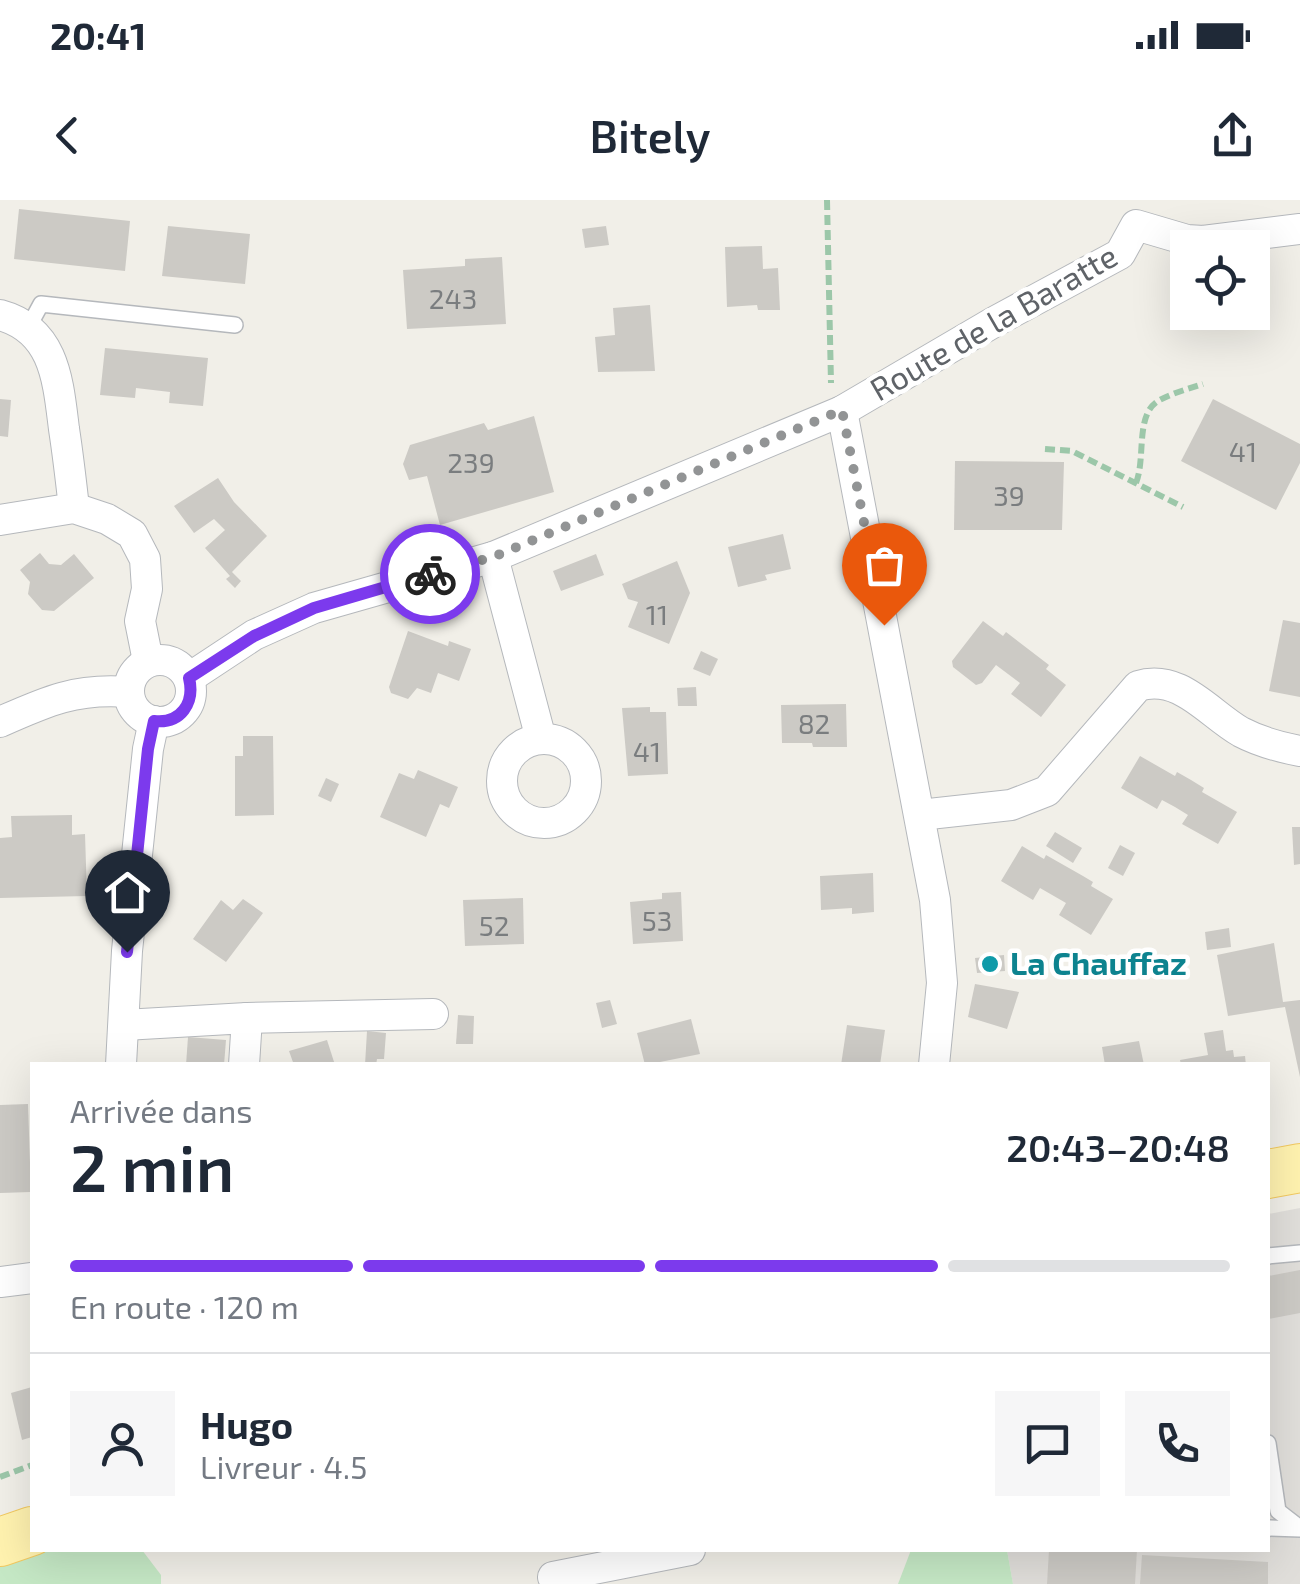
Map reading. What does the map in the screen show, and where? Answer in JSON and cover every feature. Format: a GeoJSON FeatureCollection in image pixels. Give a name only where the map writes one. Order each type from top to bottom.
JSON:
{"type":"FeatureCollection","features":[{"type":"Feature","properties":{"kind":"main road"},"geometry":{"type":"LineString","coordinates":[[1270,1174],[1300,1168]]}},
{"type":"Feature","properties":{"kind":"main road"},"geometry":{"type":"LineString","coordinates":[[1270,1198],[1300,1192]]}},
{"type":"Feature","properties":{"kind":"main road"},"geometry":{"type":"LineString","coordinates":[[0,1509],[30,1500]]}},
{"type":"Feature","properties":{"kind":"main road"},"geometry":{"type":"LineString","coordinates":[[0,1542],[30,1532]]}},
{"type":"Feature","properties":{"kind":"street","name":"Route de la Baratte"},"geometry":{"type":"LineString","coordinates":[[189,678],[254,636],[314,608],[493,557],[842,410],[1120,254],[1137,213],[1187,240],[1300,229]]}},
{"type":"Feature","properties":{"kind":"street"},"geometry":{"type":"LineString","coordinates":[[14,321],[42,342],[57,370],[74,508]]}},
{"type":"Feature","properties":{"kind":"street"},"geometry":{"type":"LineString","coordinates":[[842,410],[934,900],[942,984],[934,1062]]}},
{"type":"Feature","properties":{"kind":"street"},"geometry":{"type":"LineString","coordinates":[[0,520],[74,508],[108,519],[132,534],[144,559],[147,589],[140,621],[148,662]]}},
{"type":"Feature","properties":{"kind":"street"},"geometry":{"type":"LineString","coordinates":[[493,557],[541,739]]}},
{"type":"Feature","properties":{"kind":"street"},"geometry":{"type":"LineString","coordinates":[[148,662],[174,662],[189,678],[190,702],[174,719],[154,721],[139,714],[131,704],[128,692],[137,669],[148,662]]}},
{"type":"Feature","properties":{"kind":"street"},"geometry":{"type":"LineString","coordinates":[[920,815],[1011,805],[1047,791],[1138,686],[1150,682],[1186,692],[1255,738],[1300,751]]}},
{"type":"Feature","properties":{"kind":"street"},"geometry":{"type":"LineString","coordinates":[[0,722],[68,694],[128,692]]}},
{"type":"Feature","properties":{"kind":"street"},"geometry":{"type":"LineString","coordinates":[[121,1062],[128,933],[154,721]]}},
{"type":"Feature","properties":{"kind":"street"},"geometry":{"type":"LineString","coordinates":[[124,1025],[433,1014]]}},
{"type":"Feature","properties":{"kind":"street"},"geometry":{"type":"LineString","coordinates":[[244,1062],[247,1018]]}},
{"type":"Feature","properties":{"kind":"street"},"geometry":{"type":"LineString","coordinates":[[0,1282],[30,1278]]}},
{"type":"Feature","properties":{"kind":"street"},"geometry":{"type":"LineString","coordinates":[[553,1577],[680,1552]]}},
{"type":"Feature","properties":{"kind":"lane"},"geometry":{"type":"LineString","coordinates":[[14,321],[41,304],[235,325]]}},
{"type":"Feature","properties":{"kind":"lane"},"geometry":{"type":"LineString","coordinates":[[1270,1256],[1300,1252]]}},
{"type":"Feature","properties":{"kind":"lane"},"geometry":{"type":"LineString","coordinates":[[1270,1457],[1278,1511],[1300,1528]]}},
{"type":"Feature","properties":{"kind":"lane"},"geometry":{"type":"LineString","coordinates":[[1270,1528],[1300,1528]]}},
{"type":"Feature","properties":{"kind":"path"},"geometry":{"type":"LineString","coordinates":[[827,200],[830,380],[842,410]]}},
{"type":"Feature","properties":{"kind":"path"},"geometry":{"type":"LineString","coordinates":[[1136,483],[1142,467],[1143,426],[1148,410],[1157,402],[1203,384]]}},
{"type":"Feature","properties":{"kind":"path"},"geometry":{"type":"LineString","coordinates":[[1044,450],[1072,451],[1183,507]]}},
{"type":"Feature","properties":{"kind":"path"},"geometry":{"type":"LineString","coordinates":[[0,1476],[30,1466]]}},
{"type":"Feature","properties":{"kind":"shaded area"},"geometry":{"type":"Polygon","coordinates":[[[1300,1208],[1300,1584],[1013,1584],[1007,1552],[1270,1552],[1270,1214],[1300,1208]]]}},
{"type":"Feature","properties":{"kind":"green space"},"geometry":{"type":"Polygon","coordinates":[[[30,1552],[144,1552],[161,1575],[161,1584],[0,1584],[0,1564],[30,1552]]]}},
{"type":"Feature","properties":{"kind":"green space"},"geometry":{"type":"Polygon","coordinates":[[[910,1552],[1007,1552],[1013,1584],[898,1584],[910,1552]]]}},
{"type":"Feature","properties":{"kind":"building"},"geometry":{"type":"Polygon","coordinates":[[[19,209],[130,221],[125,271],[14,259],[19,209]]]}},
{"type":"Feature","properties":{"kind":"building"},"geometry":{"type":"Polygon","coordinates":[[[168,226],[250,234],[245,284],[162,276],[168,226]]]}},
{"type":"Feature","properties":{"kind":"building"},"geometry":{"type":"Polygon","coordinates":[[[606,226],[609,245],[585,248],[582,229],[606,226]]]}},
{"type":"Feature","properties":{"kind":"building"},"geometry":{"type":"Polygon","coordinates":[[[762,246],[763,269],[778,268],[780,310],[758,310],[757,305],[727,307],[725,247],[762,246]]]}},
{"type":"Feature","properties":{"kind":"building"},"geometry":{"type":"Polygon","coordinates":[[[502,257],[506,324],[407,329],[403,270],[465,266],[465,259],[502,257]]]}},
{"type":"Feature","properties":{"kind":"building"},"geometry":{"type":"Polygon","coordinates":[[[650,305],[655,371],[598,372],[595,337],[615,335],[613,308],[650,305]]]}},
{"type":"Feature","properties":{"kind":"building"},"geometry":{"type":"Polygon","coordinates":[[[105,348],[208,358],[203,406],[169,403],[170,392],[136,388],[135,398],[100,395],[105,348]]]}},
{"type":"Feature","properties":{"kind":"building"},"geometry":{"type":"Polygon","coordinates":[[[0,399],[11,400],[8,437],[0,436],[0,399]]]}},
{"type":"Feature","properties":{"kind":"building"},"geometry":{"type":"Polygon","coordinates":[[[1213,399],[1300,444],[1300,463],[1276,510],[1181,461],[1213,399]]]}},
{"type":"Feature","properties":{"kind":"building"},"geometry":{"type":"Polygon","coordinates":[[[534,416],[554,492],[440,525],[427,476],[409,480],[403,464],[410,445],[484,423],[488,430],[534,416]]]}},
{"type":"Feature","properties":{"kind":"building"},"geometry":{"type":"Polygon","coordinates":[[[955,461],[1064,462],[1062,530],[954,530],[955,461]]]}},
{"type":"Feature","properties":{"kind":"building"},"geometry":{"type":"Polygon","coordinates":[[[218,478],[234,502],[267,536],[232,572],[241,581],[235,588],[226,579],[230,576],[205,548],[225,530],[214,519],[194,533],[174,506],[218,478]]]}},
{"type":"Feature","properties":{"kind":"building"},"geometry":{"type":"Polygon","coordinates":[[[783,534],[791,569],[738,587],[728,547],[783,534]]]}},
{"type":"Feature","properties":{"kind":"building"},"geometry":{"type":"Polygon","coordinates":[[[40,553],[49,564],[61,565],[74,554],[94,578],[54,611],[42,610],[28,594],[30,582],[20,570],[40,553]]]}},
{"type":"Feature","properties":{"kind":"building"},"geometry":{"type":"Polygon","coordinates":[[[596,554],[604,575],[561,591],[553,571],[596,554]]]}},
{"type":"Feature","properties":{"kind":"building"},"geometry":{"type":"Polygon","coordinates":[[[677,561],[690,593],[669,644],[628,627],[638,602],[628,599],[622,584],[677,561]]]}},
{"type":"Feature","properties":{"kind":"building"},"geometry":{"type":"Polygon","coordinates":[[[1283,620],[1300,623],[1300,697],[1269,691],[1283,620]]]}},
{"type":"Feature","properties":{"kind":"building"},"geometry":{"type":"Polygon","coordinates":[[[983,621],[1003,636],[1006,632],[1049,665],[1046,669],[1066,685],[1041,717],[1011,694],[1020,683],[996,665],[976,685],[953,667],[952,661],[983,621]]]}},
{"type":"Feature","properties":{"kind":"building"},"geometry":{"type":"Polygon","coordinates":[[[408,631],[448,646],[449,641],[471,649],[459,681],[438,673],[431,693],[417,688],[408,699],[391,693],[389,687],[408,631]]]}},
{"type":"Feature","properties":{"kind":"building"},"geometry":{"type":"Polygon","coordinates":[[[701,651],[718,659],[710,676],[693,669],[701,651]]]}},
{"type":"Feature","properties":{"kind":"building"},"geometry":{"type":"Polygon","coordinates":[[[696,687],[697,706],[678,706],[677,688],[696,687]]]}},
{"type":"Feature","properties":{"kind":"building"},"geometry":{"type":"Polygon","coordinates":[[[846,704],[847,747],[782,743],[781,705],[846,704]]]}},
{"type":"Feature","properties":{"kind":"building"},"geometry":{"type":"Polygon","coordinates":[[[650,707],[650,712],[666,712],[668,774],[628,776],[622,708],[650,707]]]}},
{"type":"Feature","properties":{"kind":"building"},"geometry":{"type":"Polygon","coordinates":[[[243,736],[273,736],[274,815],[235,816],[235,756],[243,756],[243,736]]]}},
{"type":"Feature","properties":{"kind":"building"},"geometry":{"type":"Polygon","coordinates":[[[1140,756],[1175,776],[1177,772],[1191,780],[1204,788],[1202,792],[1237,812],[1218,844],[1182,824],[1188,815],[1175,807],[1162,800],[1157,809],[1121,788],[1140,756]]]}},
{"type":"Feature","properties":{"kind":"building"},"geometry":{"type":"Polygon","coordinates":[[[418,770],[458,787],[449,808],[440,804],[426,837],[380,817],[399,773],[414,779],[418,770]]]}},
{"type":"Feature","properties":{"kind":"building"},"geometry":{"type":"Polygon","coordinates":[[[326,778],[339,784],[331,802],[318,796],[326,778]]]}},
{"type":"Feature","properties":{"kind":"building"},"geometry":{"type":"Polygon","coordinates":[[[72,815],[72,835],[85,834],[87,896],[0,898],[0,838],[12,837],[11,816],[72,815]]]}},
{"type":"Feature","properties":{"kind":"building"},"geometry":{"type":"Polygon","coordinates":[[[1292,827],[1300,827],[1300,864],[1294,865],[1292,827]]]}},
{"type":"Feature","properties":{"kind":"building"},"geometry":{"type":"Polygon","coordinates":[[[1055,832],[1082,848],[1073,863],[1046,846],[1055,832]]]}},
{"type":"Feature","properties":{"kind":"building"},"geometry":{"type":"Polygon","coordinates":[[[1120,845],[1135,853],[1123,876],[1108,868],[1120,845]]]}},
{"type":"Feature","properties":{"kind":"building"},"geometry":{"type":"Polygon","coordinates":[[[1022,846],[1083,876],[1093,882],[1091,886],[1113,899],[1091,935],[1059,915],[1066,903],[1040,888],[1033,900],[1001,881],[1022,846]]]}},
{"type":"Feature","properties":{"kind":"building"},"geometry":{"type":"Polygon","coordinates":[[[873,873],[874,912],[852,914],[852,908],[821,910],[820,876],[873,873]]]}},
{"type":"Feature","properties":{"kind":"building"},"geometry":{"type":"Polygon","coordinates":[[[681,892],[683,941],[633,944],[630,902],[662,899],[662,893],[681,892]]]}},
{"type":"Feature","properties":{"kind":"building"},"geometry":{"type":"Polygon","coordinates":[[[523,898],[524,944],[465,946],[463,900],[523,898]]]}},
{"type":"Feature","properties":{"kind":"building"},"geometry":{"type":"Polygon","coordinates":[[[243,899],[263,913],[226,962],[193,939],[221,900],[233,910],[243,899]]]}},
{"type":"Feature","properties":{"kind":"building"},"geometry":{"type":"Polygon","coordinates":[[[1229,928],[1231,947],[1207,950],[1205,932],[1229,928]]]}},
{"type":"Feature","properties":{"kind":"building"},"geometry":{"type":"Polygon","coordinates":[[[1274,943],[1283,1002],[1300,1000],[1300,1077],[1285,1007],[1228,1016],[1217,955],[1274,943]]]}},
{"type":"Feature","properties":{"kind":"building","name":"La Chauffaz"},"geometry":{"type":"Polygon","coordinates":[[[1004,955],[1005,971],[977,973],[975,958],[1004,955]]]}},
{"type":"Feature","properties":{"kind":"building"},"geometry":{"type":"Polygon","coordinates":[[[975,984],[1019,992],[1007,1029],[968,1017],[975,984]]]}},
{"type":"Feature","properties":{"kind":"building"},"geometry":{"type":"Polygon","coordinates":[[[610,1000],[617,1024],[602,1028],[596,1003],[610,1000]]]}},
{"type":"Feature","properties":{"kind":"building"},"geometry":{"type":"Polygon","coordinates":[[[458,1015],[474,1016],[473,1044],[456,1044],[458,1015]]]}},
{"type":"Feature","properties":{"kind":"building"},"geometry":{"type":"Polygon","coordinates":[[[691,1019],[700,1054],[644,1062],[637,1033],[691,1019]]]}},
{"type":"Feature","properties":{"kind":"building"},"geometry":{"type":"Polygon","coordinates":[[[847,1025],[885,1030],[880,1062],[841,1062],[847,1025]]]}},
{"type":"Feature","properties":{"kind":"building"},"geometry":{"type":"Polygon","coordinates":[[[1223,1030],[1226,1051],[1233,1050],[1234,1057],[1245,1056],[1246,1062],[1180,1062],[1208,1055],[1204,1033],[1223,1030]]]}},
{"type":"Feature","properties":{"kind":"building"},"geometry":{"type":"Polygon","coordinates":[[[367,1031],[386,1033],[384,1059],[365,1062],[367,1031]]]}},
{"type":"Feature","properties":{"kind":"building"},"geometry":{"type":"Polygon","coordinates":[[[188,1037],[226,1040],[224,1062],[186,1062],[188,1037]]]}},
{"type":"Feature","properties":{"kind":"building"},"geometry":{"type":"Polygon","coordinates":[[[327,1040],[334,1062],[293,1062],[289,1051],[327,1040]]]}},
{"type":"Feature","properties":{"kind":"building"},"geometry":{"type":"Polygon","coordinates":[[[1139,1041],[1143,1062],[1104,1062],[1102,1047],[1139,1041]]]}},
{"type":"Feature","properties":{"kind":"building"},"geometry":{"type":"Polygon","coordinates":[[[28,1104],[30,1192],[0,1193],[0,1105],[28,1104]]]}},
{"type":"Feature","properties":{"kind":"building"},"geometry":{"type":"Polygon","coordinates":[[[1300,1270],[1300,1313],[1270,1319],[1270,1276],[1300,1270]]]}},
{"type":"Feature","properties":{"kind":"building"},"geometry":{"type":"Polygon","coordinates":[[[30,1388],[30,1438],[22,1440],[11,1393],[30,1388]]]}},
{"type":"Feature","properties":{"kind":"building"},"geometry":{"type":"Polygon","coordinates":[[[1049,1552],[1137,1552],[1135,1584],[1047,1584],[1049,1552]]]}},
{"type":"Feature","properties":{"kind":"building"},"geometry":{"type":"Polygon","coordinates":[[[1142,1555],[1268,1562],[1268,1584],[1140,1584],[1142,1555]]]}},
{"type":"Feature","properties":{"kind":"way so far"},"geometry":{"type":"LineString","coordinates":[[430,574],[493,557],[842,410],[884,625]]}},
{"type":"Feature","properties":{"kind":"place","name":"La Chauffaz"},"geometry":{"type":"Point","coordinates":[990,964]}},
{"type":"Feature","properties":{"kind":"route"},"geometry":{"type":"LineString","coordinates":[[127,952],[154,721],[174,719],[184,712],[192,690],[189,678],[254,636],[314,608],[430,574]]}}]}
